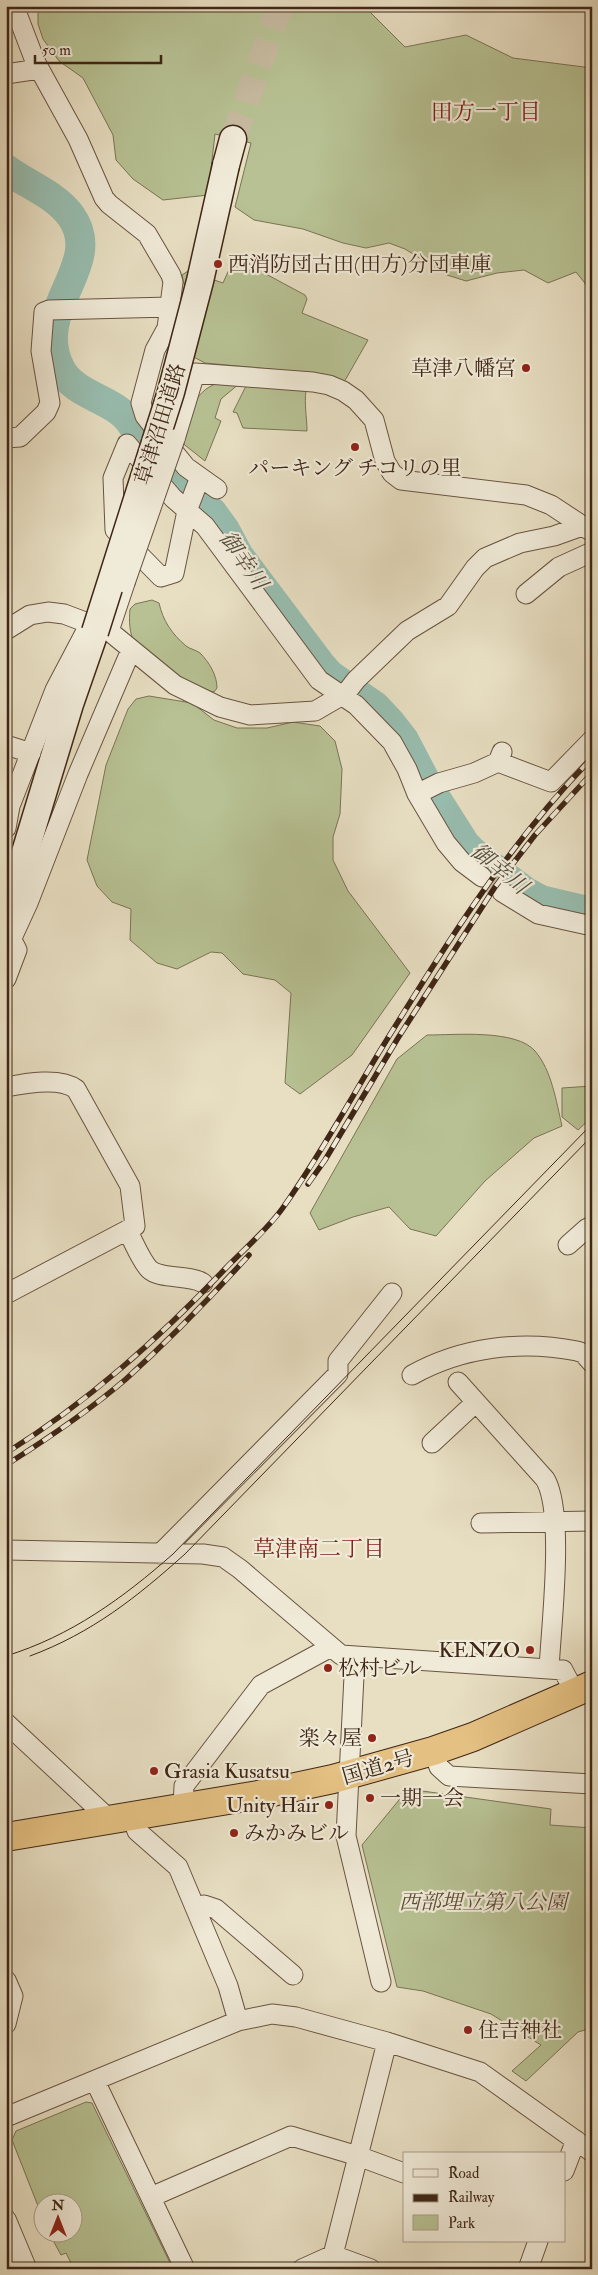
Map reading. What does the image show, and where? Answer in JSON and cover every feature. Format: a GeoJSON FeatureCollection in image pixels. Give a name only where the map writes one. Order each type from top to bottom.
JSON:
{"type":"FeatureCollection","features":[{"type":"Feature","properties":{"kind":"highway","name":"国道2号"},"geometry":{"type":"LineString","coordinates":[[6,1837],[258,1795],[349,1775],[433,1751],[506,1724],[583,1689]]}},
{"type":"Feature","properties":{"kind":"street"},"geometry":{"type":"LineString","coordinates":[[14,6],[39,69],[78,139],[104,198],[147,234],[171,276],[173,282],[167,328],[169,347],[171,352],[184,366],[195,373],[328,385],[356,400],[372,417],[378,430],[385,461],[392,473],[401,480],[526,495],[551,505],[588,529]]}},
{"type":"Feature","properties":{"kind":"street"},"geometry":{"type":"LineString","coordinates":[[6,74],[39,69]]}},
{"type":"Feature","properties":{"kind":"street","name":"草津沼田道路"},"geometry":{"type":"LineString","coordinates":[[6,863],[70,704],[97,630],[119,550],[171,392],[200,281],[233,139]]}},
{"type":"Feature","properties":{"kind":"street"},"geometry":{"type":"LineString","coordinates":[[6,438],[20,437],[46,412],[50,403],[41,351],[44,312],[155,306],[170,308]]}},
{"type":"Feature","properties":{"kind":"street"},"geometry":{"type":"LineString","coordinates":[[167,328],[155,350],[141,403],[145,416],[186,467],[200,479],[217,488]]}},
{"type":"Feature","properties":{"kind":"street"},"geometry":{"type":"LineString","coordinates":[[6,828],[10,806],[55,690],[97,630],[125,583],[175,439],[195,373]]}},
{"type":"Feature","properties":{"kind":"street"},"geometry":{"type":"LineString","coordinates":[[200,479],[188,509],[174,573],[161,577],[115,530],[112,478],[127,444],[173,498],[188,509],[205,526],[319,680],[348,691],[392,742],[407,769],[425,790],[454,853],[482,877]]}},
{"type":"Feature","properties":{"kind":"street"},"geometry":{"type":"LineString","coordinates":[[6,630],[30,615],[48,612],[79,618],[131,650],[175,684],[220,707],[250,715],[315,712],[348,691],[407,632],[448,606],[475,568],[485,558],[520,543],[588,529]]}},
{"type":"Feature","properties":{"kind":"street"},"geometry":{"type":"LineString","coordinates":[[526,594],[559,567],[592,552]]}},
{"type":"Feature","properties":{"kind":"street"},"geometry":{"type":"LineString","coordinates":[[6,979],[17,950],[10,948],[131,650]]}},
{"type":"Feature","properties":{"kind":"street","name":"草津沼田道路"},"geometry":{"type":"LineString","coordinates":[[6,915],[70,704]]}},
{"type":"Feature","properties":{"kind":"street"},"geometry":{"type":"LineString","coordinates":[[425,790],[474,773],[500,757],[551,782],[592,740]]}},
{"type":"Feature","properties":{"kind":"street"},"geometry":{"type":"LineString","coordinates":[[6,745],[31,753]]}},
{"type":"Feature","properties":{"kind":"street"},"geometry":{"type":"LineString","coordinates":[[502,892],[538,914],[592,926]]}},
{"type":"Feature","properties":{"kind":"street"},"geometry":{"type":"LineString","coordinates":[[6,1087],[48,1083],[70,1084],[76,1089],[130,1186],[135,1226],[6,1294]]}},
{"type":"Feature","properties":{"kind":"street"},"geometry":{"type":"LineString","coordinates":[[568,1245],[592,1226]]}},
{"type":"Feature","properties":{"kind":"street"},"geometry":{"type":"LineString","coordinates":[[127,1230],[149,1269],[156,1274],[195,1278],[203,1283]]}},
{"type":"Feature","properties":{"kind":"street"},"geometry":{"type":"LineString","coordinates":[[160,1554],[338,1374],[338,1360],[392,1293]]}},
{"type":"Feature","properties":{"kind":"street"},"geometry":{"type":"LineString","coordinates":[[412,1375],[443,1361],[483,1349],[528,1345],[577,1351],[582,1353],[592,1363]]}},
{"type":"Feature","properties":{"kind":"street"},"geometry":{"type":"LineString","coordinates":[[458,1382],[545,1479],[551,1493],[555,1522],[549,1669]]}},
{"type":"Feature","properties":{"kind":"street"},"geometry":{"type":"LineString","coordinates":[[432,1442],[475,1403]]}},
{"type":"Feature","properties":{"kind":"street"},"geometry":{"type":"LineString","coordinates":[[481,1523],[592,1521]]}},
{"type":"Feature","properties":{"kind":"street"},"geometry":{"type":"LineString","coordinates":[[6,1550],[213,1555],[232,1562],[341,1655],[563,1670],[583,1689]]}},
{"type":"Feature","properties":{"kind":"street"},"geometry":{"type":"LineString","coordinates":[[183,1806],[184,1786],[261,1685],[331,1647]]}},
{"type":"Feature","properties":{"kind":"street"},"geometry":{"type":"LineString","coordinates":[[355,1656],[346,1836],[381,1982]]}},
{"type":"Feature","properties":{"kind":"street"},"geometry":{"type":"LineString","coordinates":[[6,1723],[138,1830],[178,1867],[228,1986],[238,2021]]}},
{"type":"Feature","properties":{"kind":"street"},"geometry":{"type":"LineString","coordinates":[[433,1751],[439,1767],[449,1776],[592,1784]]}},
{"type":"Feature","properties":{"kind":"street"},"geometry":{"type":"LineString","coordinates":[[196,1908],[204,1905],[216,1909],[293,1975]]}},
{"type":"Feature","properties":{"kind":"street"},"geometry":{"type":"LineString","coordinates":[[6,1980],[13,1996],[6,2024]]}},
{"type":"Feature","properties":{"kind":"street"},"geometry":{"type":"LineString","coordinates":[[6,2117],[238,2021],[272,2014],[296,2017],[387,2042],[480,2072],[592,2152]]}},
{"type":"Feature","properties":{"kind":"street"},"geometry":{"type":"LineString","coordinates":[[333,2255],[387,2042]]}},
{"type":"Feature","properties":{"kind":"street"},"geometry":{"type":"LineString","coordinates":[[95,2081],[185,2269]]}},
{"type":"Feature","properties":{"kind":"street"},"geometry":{"type":"LineString","coordinates":[[151,2197],[291,2136],[403,2172]]}},
{"type":"Feature","properties":{"kind":"street"},"geometry":{"type":"LineString","coordinates":[[566,2166],[576,2140]]}},
{"type":"Feature","properties":{"kind":"street"},"geometry":{"type":"LineString","coordinates":[[6,2219],[27,2269]]}},
{"type":"Feature","properties":{"kind":"street"},"geometry":{"type":"LineString","coordinates":[[528,2269],[538,2242]]}},
{"type":"Feature","properties":{"kind":"street"},"geometry":{"type":"LineString","coordinates":[[302,2269],[333,2255],[371,2269]]}},
{"type":"Feature","properties":{"kind":"street"},"geometry":{"type":"LineString","coordinates":[[6,2265],[8,2269]]}},
{"type":"Feature","properties":{"kind":"green space"},"geometry":{"type":"Polygon","coordinates":[[[38,6],[364,6],[405,47],[466,35],[513,58],[592,68],[592,292],[576,272],[548,283],[524,270],[497,273],[466,281],[447,275],[405,249],[389,243],[366,248],[343,243],[303,229],[254,220],[235,207],[251,143],[215,134],[208,195],[163,200],[133,179],[116,160],[113,135],[83,78],[59,61],[43,39],[38,24],[38,6]]]}},
{"type":"Feature","properties":{"kind":"green space"},"geometry":{"type":"Polygon","coordinates":[[[242,253],[251,266],[305,295],[307,299],[302,313],[368,340],[343,384],[323,374],[205,363],[186,353],[186,293],[182,275],[188,271],[223,283],[231,265],[237,267],[242,253]]]}},
{"type":"Feature","properties":{"kind":"green space"},"geometry":{"type":"Polygon","coordinates":[[[218,383],[240,383],[221,399],[215,418],[221,421],[205,461],[181,442],[189,415],[197,399],[209,387],[218,383]]]}},
{"type":"Feature","properties":{"kind":"green space"},"geometry":{"type":"Polygon","coordinates":[[[247,384],[306,390],[307,431],[243,428],[237,413],[233,412],[247,384]]]}},
{"type":"Feature","properties":{"kind":"green space"},"geometry":{"type":"Polygon","coordinates":[[[152,600],[159,603],[169,627],[176,637],[186,646],[200,653],[209,665],[217,683],[217,688],[214,692],[195,685],[172,672],[149,657],[135,643],[131,631],[130,609],[135,604],[152,600]]]}},
{"type":"Feature","properties":{"kind":"green space"},"geometry":{"type":"Polygon","coordinates":[[[149,696],[192,703],[214,720],[237,728],[267,728],[293,722],[320,726],[335,741],[342,769],[340,814],[333,837],[333,860],[348,891],[410,973],[352,1055],[300,1094],[285,1083],[291,993],[275,980],[243,974],[222,953],[211,952],[177,969],[157,963],[130,940],[131,909],[112,902],[97,886],[87,860],[106,765],[128,709],[136,699],[149,696]]]}},
{"type":"Feature","properties":{"kind":"green space"},"geometry":{"type":"Polygon","coordinates":[[[468,1034],[500,1036],[526,1044],[535,1051],[546,1068],[553,1087],[562,1126],[534,1138],[485,1181],[436,1236],[410,1229],[389,1207],[353,1217],[319,1230],[310,1213],[397,1059],[427,1035],[468,1034]]]}},
{"type":"Feature","properties":{"kind":"green space"},"geometry":{"type":"Polygon","coordinates":[[[592,1086],[592,1117],[578,1130],[562,1117],[562,1088],[592,1086]]]}},
{"type":"Feature","properties":{"kind":"green space","name":"西部埋立第八公園"},"geometry":{"type":"Polygon","coordinates":[[[408,1789],[551,1809],[550,1825],[592,1828],[592,2028],[578,2032],[526,2081],[512,2071],[541,2045],[491,2014],[423,1991],[397,1987],[362,1845],[408,1789]]]}},
{"type":"Feature","properties":{"kind":"green space"},"geometry":{"type":"Polygon","coordinates":[[[86,2102],[92,2103],[173,2269],[74,2269],[66,2253],[61,2255],[54,2242],[82,2242],[82,2192],[33,2192],[12,2140],[16,2131],[86,2102]]]}},
{"type":"Feature","properties":{"kind":"waterway","name":"御幸川"},"geometry":{"type":"LineString","coordinates":[[6,169],[49,196],[64,208],[71,216],[79,234],[80,252],[54,326],[53,346],[60,368],[67,378],[75,386],[117,409],[126,417],[181,485],[212,512],[225,530],[239,556],[321,665],[330,675],[375,706],[404,740],[427,784],[465,844],[474,853],[526,892],[541,900],[592,912]]}},
{"type":"Feature","properties":{"kind":"tunnel"},"geometry":{"type":"LineString","coordinates":[[233,139],[280,6]]}},
{"type":"Feature","properties":{"kind":"tunnel"},"geometry":{"type":"LineString","coordinates":[[482,877],[502,892]]}},
{"type":"Feature","properties":{"kind":"tram line"},"geometry":{"type":"LineString","coordinates":[[6,1656],[30,1648],[74,1627],[135,1586],[173,1554],[592,1124]]}},
{"type":"Feature","properties":{"kind":"tram line"},"geometry":{"type":"LineString","coordinates":[[30,1656],[94,1625],[149,1585],[185,1554],[592,1136]]}},
{"type":"Feature","properties":{"kind":"railway"},"geometry":{"type":"LineString","coordinates":[[6,1453],[94,1391],[148,1345],[276,1217],[311,1166],[377,1055],[484,890],[535,822],[592,758]]}},
{"type":"Feature","properties":{"kind":"railway"},"geometry":{"type":"LineString","coordinates":[[308,1184],[325,1160],[398,1038],[495,887],[535,835],[592,773]]}},
{"type":"Feature","properties":{"kind":"railway"},"geometry":{"type":"LineString","coordinates":[[6,1465],[68,1424],[126,1379],[189,1318],[249,1255]]}},
{"type":"Feature","properties":{"kind":"place","name":"西消防団古田(田方)分団車庫"},"geometry":{"type":"Point","coordinates":[218,264]}},
{"type":"Feature","properties":{"kind":"place","name":"草津八幡宮"},"geometry":{"type":"Point","coordinates":[526,368]}},
{"type":"Feature","properties":{"kind":"place","name":"パーキング チコリの里"},"geometry":{"type":"Point","coordinates":[355,447]}},
{"type":"Feature","properties":{"kind":"place","name":"KENZO"},"geometry":{"type":"Point","coordinates":[530,1650]}},
{"type":"Feature","properties":{"kind":"place","name":"松村ビル"},"geometry":{"type":"Point","coordinates":[328,1668]}},
{"type":"Feature","properties":{"kind":"place","name":"楽々屋"},"geometry":{"type":"Point","coordinates":[372,1738]}},
{"type":"Feature","properties":{"kind":"place","name":"Grasia Kusatsu"},"geometry":{"type":"Point","coordinates":[154,1771]}},
{"type":"Feature","properties":{"kind":"place","name":"一期一会"},"geometry":{"type":"Point","coordinates":[370,1798]}},
{"type":"Feature","properties":{"kind":"place","name":"Unity Hair"},"geometry":{"type":"Point","coordinates":[329,1805]}},
{"type":"Feature","properties":{"kind":"place","name":"みかみビル"},"geometry":{"type":"Point","coordinates":[234,1833]}},
{"type":"Feature","properties":{"kind":"place","name":"住吉神社"},"geometry":{"type":"Point","coordinates":[468,2030]}},
{"type":"Feature","properties":{"kind":"district","name":"田方一丁目"},"geometry":{"type":"Point","coordinates":[486,111]}},
{"type":"Feature","properties":{"kind":"district","name":"草津南二丁目"},"geometry":{"type":"Point","coordinates":[319,1548]}}]}
